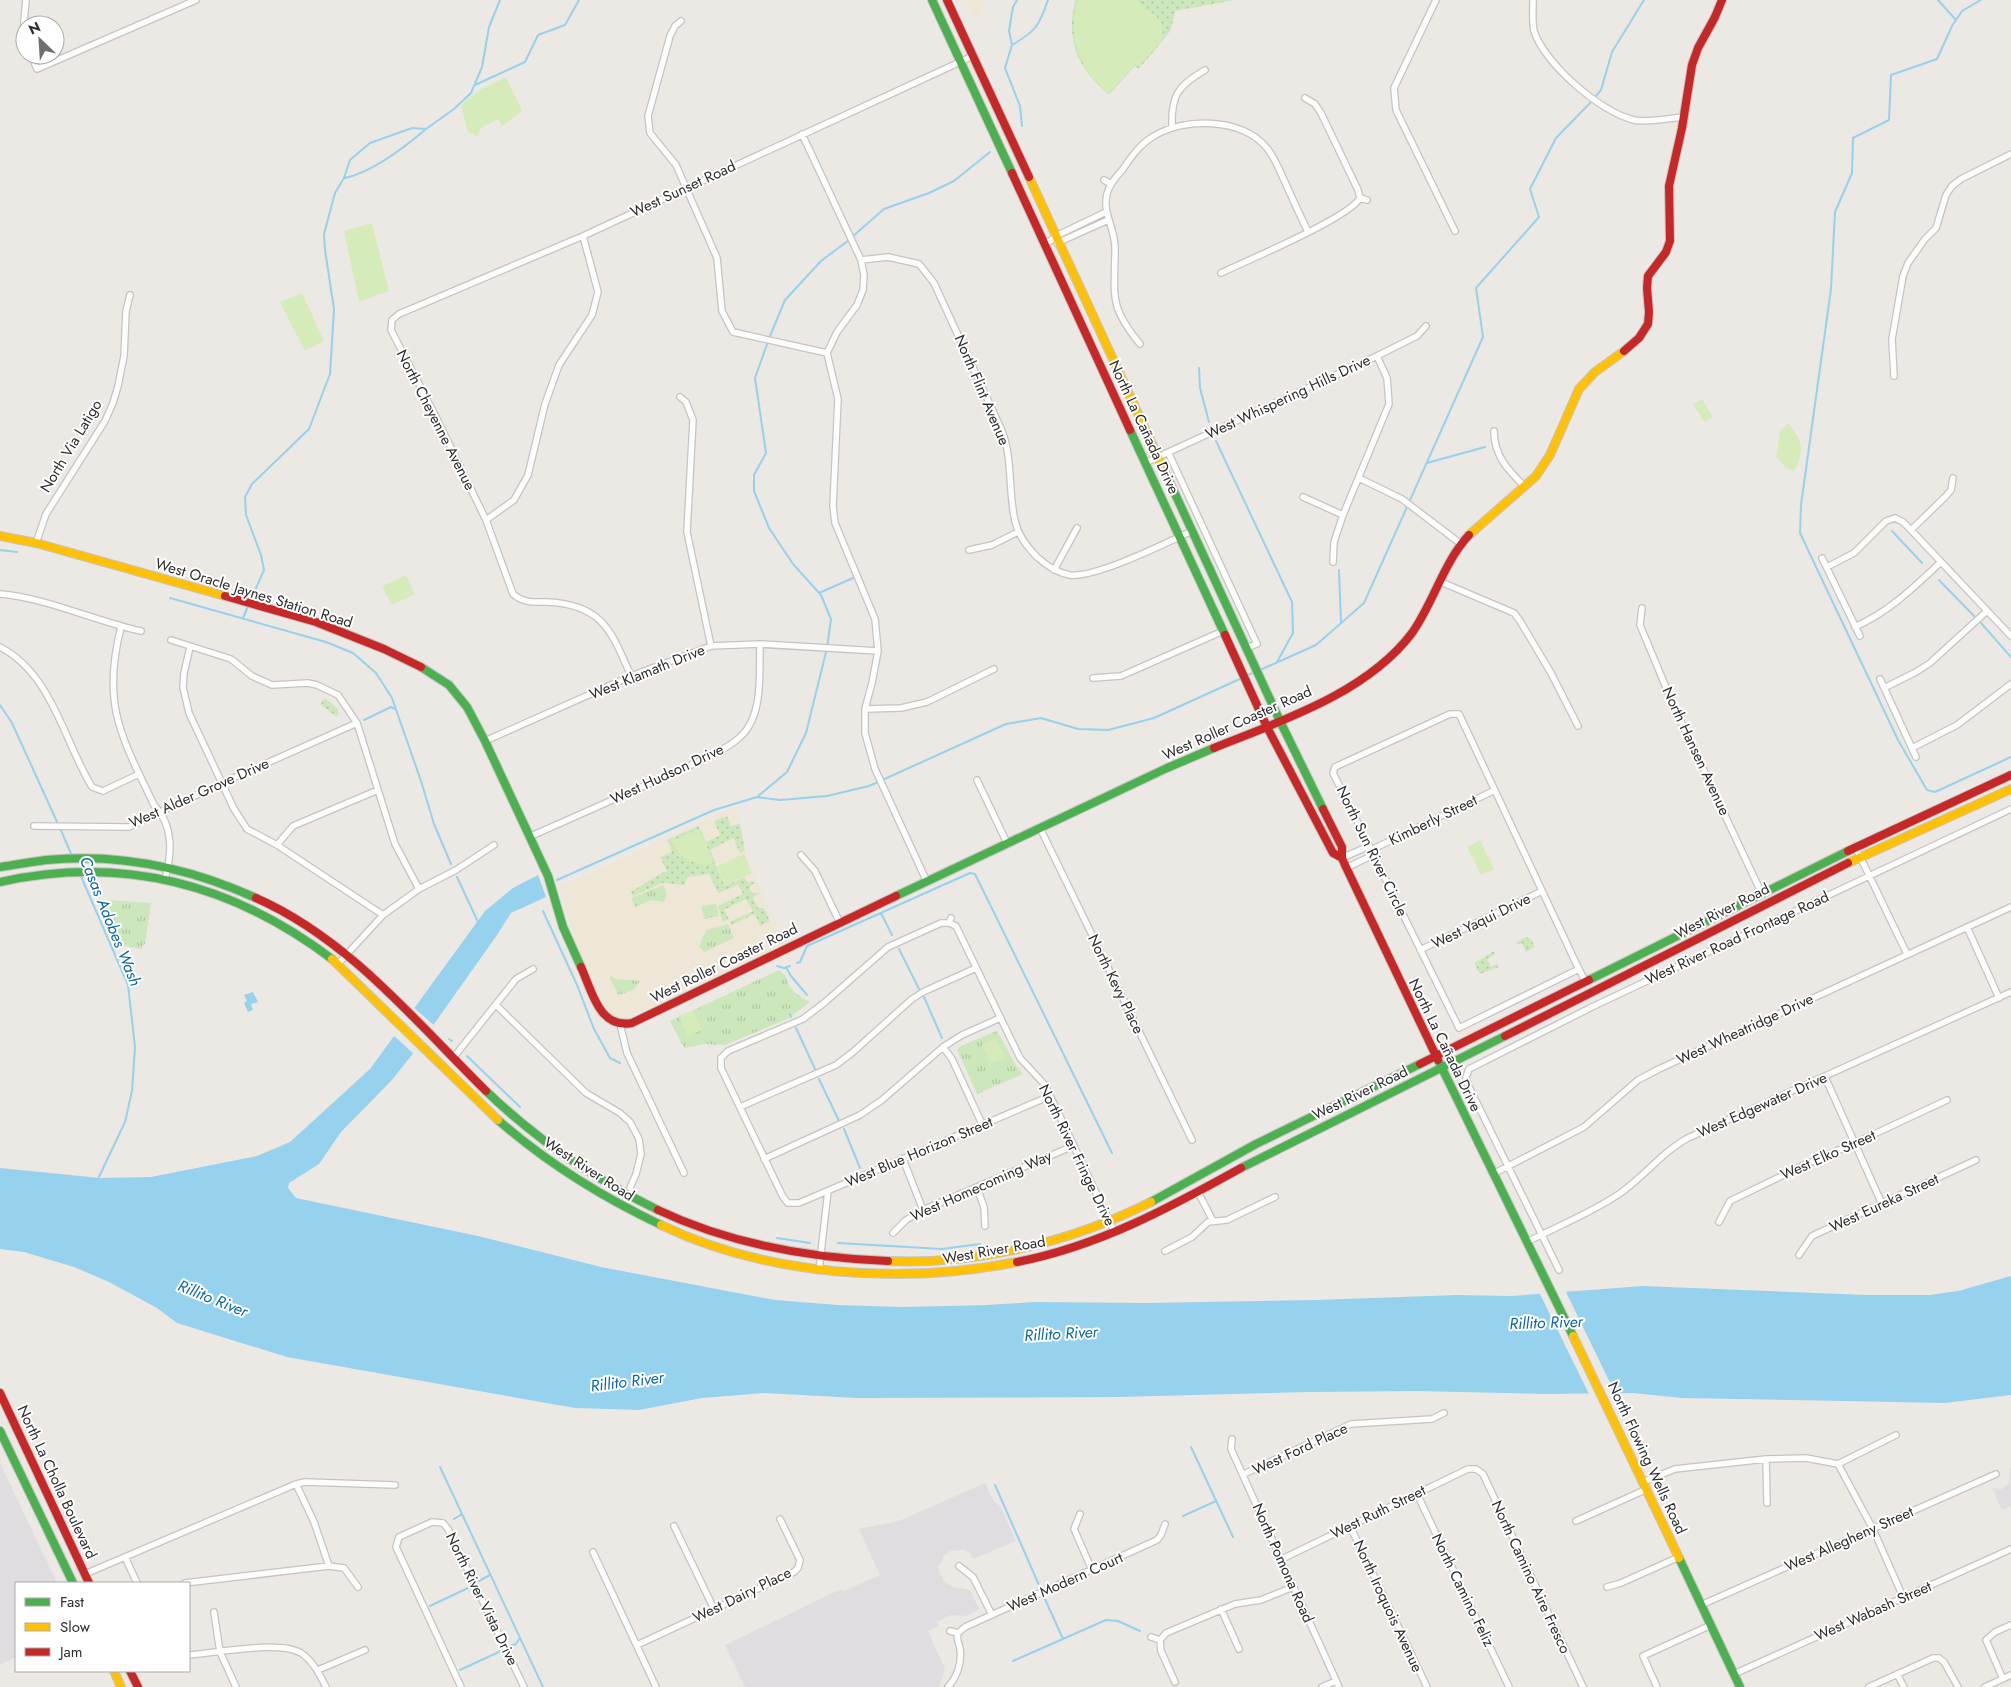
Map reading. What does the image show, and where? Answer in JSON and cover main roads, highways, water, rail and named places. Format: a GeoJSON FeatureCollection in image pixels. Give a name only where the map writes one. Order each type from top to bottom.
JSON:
{"type":"FeatureCollection","features":[{"type":"Feature","properties":{"kind":"main road","name":"North La Cañada Drive"},"geometry":{"type":"LineString","coordinates":[[932,0],[1267,727],[1324,838],[1333,853],[1342,858]]}},
{"type":"Feature","properties":{"kind":"main road","name":"North La Cañada Drive"},"geometry":{"type":"LineString","coordinates":[[947,0],[1253,664],[1342,847],[1342,858],[1346,868],[1435,1056],[1527,1242]]}},
{"type":"Feature","properties":{"kind":"main road","name":"West Roller Coaster Road"},"geometry":{"type":"LineString","coordinates":[[617,1024],[632,1023],[1191,757],[1280,721],[1347,687],[1389,658],[1400,648],[1416,627],[1449,562],[1461,544],[1471,532],[1525,487],[1548,458],[1557,442],[1571,405],[1586,381],[1604,363],[1631,345],[1646,328],[1650,318],[1647,280],[1649,272],[1668,249],[1671,240],[1667,213],[1668,182],[1684,117],[1692,62],[1698,46],[1719,14],[1722,0]]}},
{"type":"Feature","properties":{"kind":"main road","name":"West Oracle Jaynes Station Road"},"geometry":{"type":"LineString","coordinates":[[0,536],[36,543],[316,622],[416,664],[449,686],[467,707],[530,836],[553,887],[564,927],[601,1011],[606,1019],[617,1024]]}},
{"type":"Feature","properties":{"kind":"main road","name":"West River Road"},"geometry":{"type":"LineString","coordinates":[[0,867],[62,858],[112,858],[168,866],[210,877],[250,893],[299,919],[347,955],[528,1128],[578,1165],[627,1195],[676,1218],[728,1237],[789,1252],[821,1257],[893,1262],[926,1261],[966,1257],[1031,1246],[1109,1221],[1167,1194],[1272,1136],[1585,982],[1761,892],[1855,846],[2011,775]]}},
{"type":"Feature","properties":{"kind":"main road","name":"West River Road"},"geometry":{"type":"LineString","coordinates":[[0,882],[37,874],[85,870],[165,879],[211,892],[263,914],[293,932],[338,964],[519,1138],[558,1168],[600,1195],[672,1231],[734,1253],[819,1270],[894,1275],[935,1274],[981,1269],[1054,1254],[1115,1233],[1163,1211],[1278,1149],[1611,984],[1861,857],[2011,789]]}},
{"type":"Feature","properties":{"kind":"main road"},"geometry":{"type":"LineString","coordinates":[[519,1138],[528,1128]]}},
{"type":"Feature","properties":{"kind":"main road","name":"North Flowing Wells Road"},"geometry":{"type":"LineString","coordinates":[[1527,1242],[1740,1687]]}},
{"type":"Feature","properties":{"kind":"main road","name":"North La Cholla Boulevard"},"geometry":{"type":"LineString","coordinates":[[0,1393],[89,1582]]}},
{"type":"Feature","properties":{"kind":"main road","name":"North La Cholla Boulevard"},"geometry":{"type":"LineString","coordinates":[[0,1430],[73,1582]]}},
{"type":"Feature","properties":{"kind":"main road"},"geometry":{"type":"LineString","coordinates":[[115,1672],[121,1687]]}},
{"type":"Feature","properties":{"kind":"main road"},"geometry":{"type":"LineString","coordinates":[[130,1672],[138,1687]]}},
{"type":"Feature","properties":{"kind":"water","name":"Rillito River"},"geometry":{"type":"Polygon","coordinates":[[[538,875],[546,897],[511,913],[415,1051],[392,1080],[341,1132],[319,1164],[289,1183],[288,1188],[296,1198],[478,1236],[601,1267],[775,1300],[838,1305],[903,1307],[1035,1302],[1148,1303],[1458,1295],[1512,1296],[1643,1286],[1866,1295],[1930,1295],[1958,1291],[2011,1276],[2011,1395],[1945,1403],[1682,1398],[1633,1393],[1545,1394],[1417,1391],[1117,1397],[857,1398],[764,1393],[702,1398],[639,1410],[575,1408],[287,1357],[177,1323],[157,1308],[109,1282],[74,1267],[24,1252],[0,1249],[0,1168],[100,1178],[151,1177],[257,1156],[290,1142],[370,1069],[485,911],[513,888],[538,875]]]}},
{"type":"Feature","properties":{"kind":"water"},"geometry":{"type":"Polygon","coordinates":[[[253,992],[258,1002],[251,1004],[253,1010],[248,1012],[244,1003],[247,1001],[244,995],[253,992]]]}},
{"type":"Feature","properties":{"kind":"waterway"},"geometry":{"type":"LineString","coordinates":[[250,602],[264,570],[261,555],[246,515],[245,497],[252,484],[309,429],[330,374],[334,309],[324,234],[335,193],[344,178],[350,160],[370,143],[412,128],[426,129],[454,109],[471,93],[482,67],[489,27],[500,0]]}},
{"type":"Feature","properties":{"kind":"waterway"},"geometry":{"type":"LineString","coordinates":[[475,85],[525,62],[538,35],[565,25],[579,0]]}},
{"type":"Feature","properties":{"kind":"waterway"},"geometry":{"type":"LineString","coordinates":[[1017,0],[1013,7],[1009,31],[1012,45],[1005,68],[1020,106],[1022,126]]}},
{"type":"Feature","properties":{"kind":"waterway"},"geometry":{"type":"LineString","coordinates":[[1012,45],[1036,27],[1048,0]]}},
{"type":"Feature","properties":{"kind":"waterway"},"geometry":{"type":"LineString","coordinates":[[1595,97],[1601,90],[1612,52],[1644,0]]}},
{"type":"Feature","properties":{"kind":"waterway"},"geometry":{"type":"LineString","coordinates":[[1938,0],[1956,20]]}},
{"type":"Feature","properties":{"kind":"waterway"},"geometry":{"type":"LineString","coordinates":[[1981,0],[1962,11],[1952,26],[1937,59],[1891,75],[1889,120],[1853,138],[1852,173],[1835,212],[1831,289],[1801,505],[1800,533],[1898,740],[1927,790],[1935,792],[2011,757]]}},
{"type":"Feature","properties":{"kind":"waterway"},"geometry":{"type":"LineString","coordinates":[[1260,670],[1316,645],[1364,603],[1483,337],[1476,288],[1539,217],[1530,189],[1556,138],[1592,101]]}},
{"type":"Feature","properties":{"kind":"waterway"},"geometry":{"type":"LineString","coordinates":[[345,178],[377,165],[426,129]]}},
{"type":"Feature","properties":{"kind":"waterway"},"geometry":{"type":"LineString","coordinates":[[852,237],[884,209],[929,193],[954,181],[990,152]]}},
{"type":"Feature","properties":{"kind":"waterway"},"geometry":{"type":"LineString","coordinates":[[557,880],[714,810],[757,797],[787,772],[806,733],[827,648],[831,619],[821,595],[793,564],[769,528],[754,491],[754,475],[766,453],[755,378],[785,300],[821,261],[849,240]]}},
{"type":"Feature","properties":{"kind":"waterway"},"geometry":{"type":"LineString","coordinates":[[1199,368],[1200,388],[1209,422]]}},
{"type":"Feature","properties":{"kind":"waterway"},"geometry":{"type":"LineString","coordinates":[[1216,441],[1292,602],[1293,633],[1277,662]]}},
{"type":"Feature","properties":{"kind":"waterway"},"geometry":{"type":"LineString","coordinates":[[1427,463],[1485,447]]}},
{"type":"Feature","properties":{"kind":"waterway"},"geometry":{"type":"LineString","coordinates":[[1892,531],[1922,563]]}},
{"type":"Feature","properties":{"kind":"waterway"},"geometry":{"type":"LineString","coordinates":[[0,550],[17,552]]}},
{"type":"Feature","properties":{"kind":"waterway"},"geometry":{"type":"LineString","coordinates":[[1339,570],[1341,623]]}},
{"type":"Feature","properties":{"kind":"waterway"},"geometry":{"type":"LineString","coordinates":[[819,593],[853,578]]}},
{"type":"Feature","properties":{"kind":"waterway"},"geometry":{"type":"LineString","coordinates":[[1939,580],[1974,616]]}},
{"type":"Feature","properties":{"kind":"waterway"},"geometry":{"type":"LineString","coordinates":[[170,598],[326,642],[353,653],[376,673],[392,698],[434,824],[451,864]]}},
{"type":"Feature","properties":{"kind":"waterway"},"geometry":{"type":"LineString","coordinates":[[243,618],[248,606]]}},
{"type":"Feature","properties":{"kind":"waterway"},"geometry":{"type":"LineString","coordinates":[[1981,623],[2011,657]]}},
{"type":"Feature","properties":{"kind":"waterway"},"geometry":{"type":"LineString","coordinates":[[1246,676],[1255,672]]}},
{"type":"Feature","properties":{"kind":"waterway"},"geometry":{"type":"LineString","coordinates":[[757,797],[780,800],[827,796],[869,786],[1006,724],[1041,718],[1078,729],[1108,730],[1154,718],[1242,678]]}},
{"type":"Feature","properties":{"kind":"waterway","name":"Casas Adobes Wash"},"geometry":{"type":"LineString","coordinates":[[0,705],[12,723],[58,824]]}},
{"type":"Feature","properties":{"kind":"waterway"},"geometry":{"type":"LineString","coordinates":[[364,720],[391,707],[395,709]]}},
{"type":"Feature","properties":{"kind":"waterway","name":"Casas Adobes Wash"},"geometry":{"type":"LineString","coordinates":[[60,828],[72,856]]}},
{"type":"Feature","properties":{"kind":"waterway"},"geometry":{"type":"LineString","coordinates":[[797,963],[800,962],[807,946],[970,873],[975,874],[1112,1153]]}},
{"type":"Feature","properties":{"kind":"waterway","name":"Casas Adobes Wash"},"geometry":{"type":"LineString","coordinates":[[80,874],[128,985],[135,1047],[132,1091],[125,1122],[98,1179]]}},
{"type":"Feature","properties":{"kind":"waterway"},"geometry":{"type":"LineString","coordinates":[[457,877],[478,922]]}},
{"type":"Feature","properties":{"kind":"waterway"},"geometry":{"type":"LineString","coordinates":[[543,911],[577,985],[594,1029],[610,1058],[620,1063]]}},
{"type":"Feature","properties":{"kind":"waterway"},"geometry":{"type":"LineString","coordinates":[[881,913],[892,935]]}},
{"type":"Feature","properties":{"kind":"waterway"},"geometry":{"type":"LineString","coordinates":[[899,949],[919,989]]}},
{"type":"Feature","properties":{"kind":"waterway"},"geometry":{"type":"LineString","coordinates":[[777,966],[784,968],[790,966]]}},
{"type":"Feature","properties":{"kind":"waterway"},"geometry":{"type":"LineString","coordinates":[[786,967],[807,995]]}},
{"type":"Feature","properties":{"kind":"waterway"},"geometry":{"type":"LineString","coordinates":[[924,997],[942,1038]]}},
{"type":"Feature","properties":{"kind":"waterway"},"geometry":{"type":"LineString","coordinates":[[796,1028],[815,1069]]}},
{"type":"Feature","properties":{"kind":"waterway"},"geometry":{"type":"LineString","coordinates":[[467,1056],[520,1107]]}},
{"type":"Feature","properties":{"kind":"waterway"},"geometry":{"type":"LineString","coordinates":[[819,1079],[839,1121]]}},
{"type":"Feature","properties":{"kind":"waterway"},"geometry":{"type":"LineString","coordinates":[[844,1129],[860,1168]]}},
{"type":"Feature","properties":{"kind":"waterway"},"geometry":{"type":"LineString","coordinates":[[777,1238],[810,1243]]}},
{"type":"Feature","properties":{"kind":"waterway"},"geometry":{"type":"LineString","coordinates":[[838,1243],[942,1249],[980,1244]]}},
{"type":"Feature","properties":{"kind":"waterway"},"geometry":{"type":"LineString","coordinates":[[1191,1447],[1233,1537]]}},
{"type":"Feature","properties":{"kind":"waterway"},"geometry":{"type":"LineString","coordinates":[[440,1467],[543,1687]]}},
{"type":"Feature","properties":{"kind":"waterway"},"geometry":{"type":"LineString","coordinates":[[995,1485],[1039,1585]]}},
{"type":"Feature","properties":{"kind":"waterway"},"geometry":{"type":"LineString","coordinates":[[1183,1516],[1216,1501]]}},
{"type":"Feature","properties":{"kind":"waterway"},"geometry":{"type":"LineString","coordinates":[[454,1519],[462,1514]]}},
{"type":"Feature","properties":{"kind":"waterway"},"geometry":{"type":"LineString","coordinates":[[479,1581],[490,1575]]}},
{"type":"Feature","properties":{"kind":"waterway"},"geometry":{"type":"LineString","coordinates":[[430,1606],[470,1587]]}},
{"type":"Feature","properties":{"kind":"waterway"},"geometry":{"type":"LineString","coordinates":[[1045,1599],[1063,1639]]}},
{"type":"Feature","properties":{"kind":"waterway"},"geometry":{"type":"LineString","coordinates":[[1013,1661],[1106,1620],[1118,1621],[1140,1631]]}},
{"type":"Feature","properties":{"kind":"waterway"},"geometry":{"type":"LineString","coordinates":[[510,1646],[516,1644],[519,1639]]}},
{"type":"Feature","properties":{"kind":"waterway"},"geometry":{"type":"LineString","coordinates":[[460,1670],[501,1651]]}}]}
